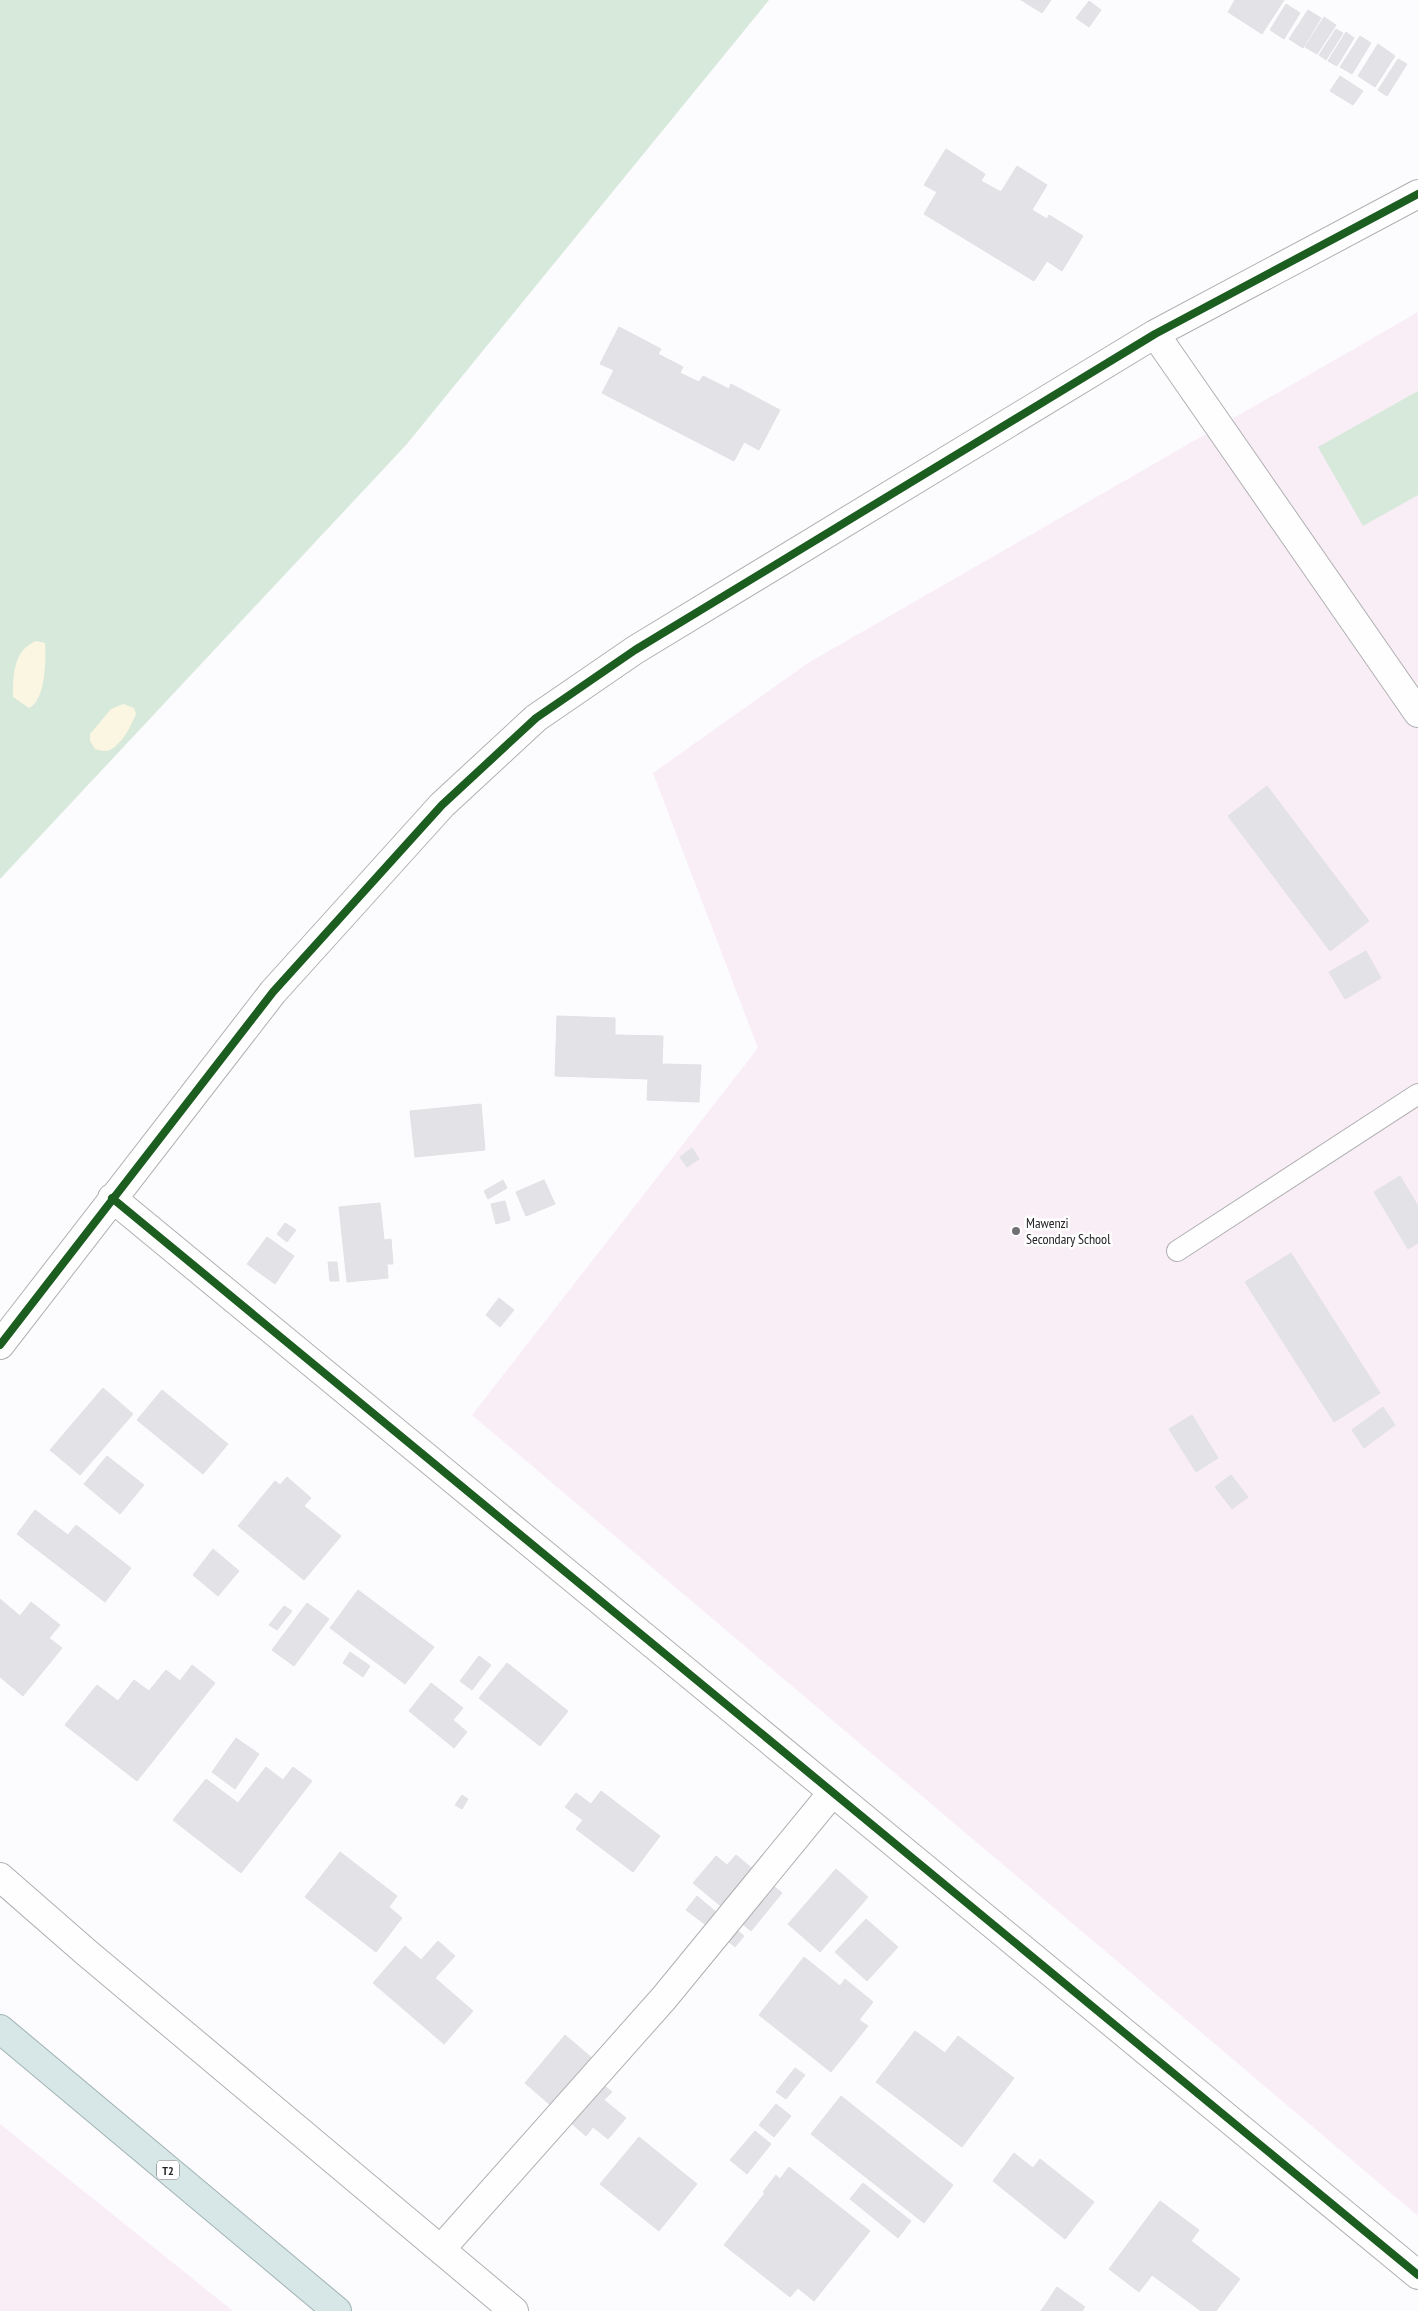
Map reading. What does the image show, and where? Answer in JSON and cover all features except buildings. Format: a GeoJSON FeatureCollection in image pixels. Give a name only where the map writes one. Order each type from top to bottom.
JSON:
{"type":"FeatureCollection","features":[{"type":"Feature","properties":{"kind":"highway","name":"T2"},"geometry":{"type":"LineString","coordinates":[[0,2029],[336,2311]]}},
{"type":"Feature","properties":{"kind":"street"},"geometry":{"type":"LineString","coordinates":[[0,1345],[273,992],[442,805],[536,718],[643,645],[1155,334],[1418,194]]}},
{"type":"Feature","properties":{"kind":"street"},"geometry":{"type":"LineString","coordinates":[[1155,334],[1418,713]]}},
{"type":"Feature","properties":{"kind":"street"},"geometry":{"type":"LineString","coordinates":[[112,1198],[1418,2275]]}},
{"type":"Feature","properties":{"kind":"street"},"geometry":{"type":"LineString","coordinates":[[441,2249],[664,1998],[832,1793]]}},
{"type":"Feature","properties":{"kind":"street"},"geometry":{"type":"LineString","coordinates":[[0,1877],[87,1953],[514,2311]]}},
{"type":"Feature","properties":{"kind":"lane"},"geometry":{"type":"LineString","coordinates":[[1177,1251],[1418,1094]]}},
{"type":"Feature","properties":{"kind":"shaded area","name":"Mawenzi Secondary School"},"geometry":{"type":"Polygon","coordinates":[[[1418,312],[1418,2216],[472,1415],[758,1048],[653,773],[808,663],[1418,312]]]}},
{"type":"Feature","properties":{"kind":"shaded area"},"geometry":{"type":"Polygon","coordinates":[[[0,2124],[233,2311],[0,2311],[0,2124]]]}},
{"type":"Feature","properties":{"kind":"green space"},"geometry":{"type":"Polygon","coordinates":[[[0,0],[769,0],[406,445],[0,879],[0,0]]]}},
{"type":"Feature","properties":{"kind":"green space"},"geometry":{"type":"Polygon","coordinates":[[[1418,391],[1418,495],[1363,526],[1318,447],[1418,391]]]}},
{"type":"Feature","properties":{"kind":"sand"},"geometry":{"type":"Polygon","coordinates":[[[36,641],[45,643],[44,678],[39,697],[35,704],[29,708],[13,697],[13,681],[19,657],[28,645],[36,641]]]}},
{"type":"Feature","properties":{"kind":"sand"},"geometry":{"type":"Polygon","coordinates":[[[123,704],[134,708],[136,714],[125,736],[112,749],[107,751],[95,749],[90,741],[90,734],[111,709],[123,704]]]}},
{"type":"Feature","properties":{"kind":"cycle path"},"geometry":{"type":"LineString","coordinates":[[0,1345],[273,992],[442,805],[536,718],[635,650],[1155,334],[1418,194]]}},
{"type":"Feature","properties":{"kind":"cycle path"},"geometry":{"type":"LineString","coordinates":[[112,1198],[1418,2275]]}},
{"type":"Feature","properties":{"kind":"place","name":"Mawenzi Secondary School"},"geometry":{"type":"Point","coordinates":[1016,1231]}}]}
